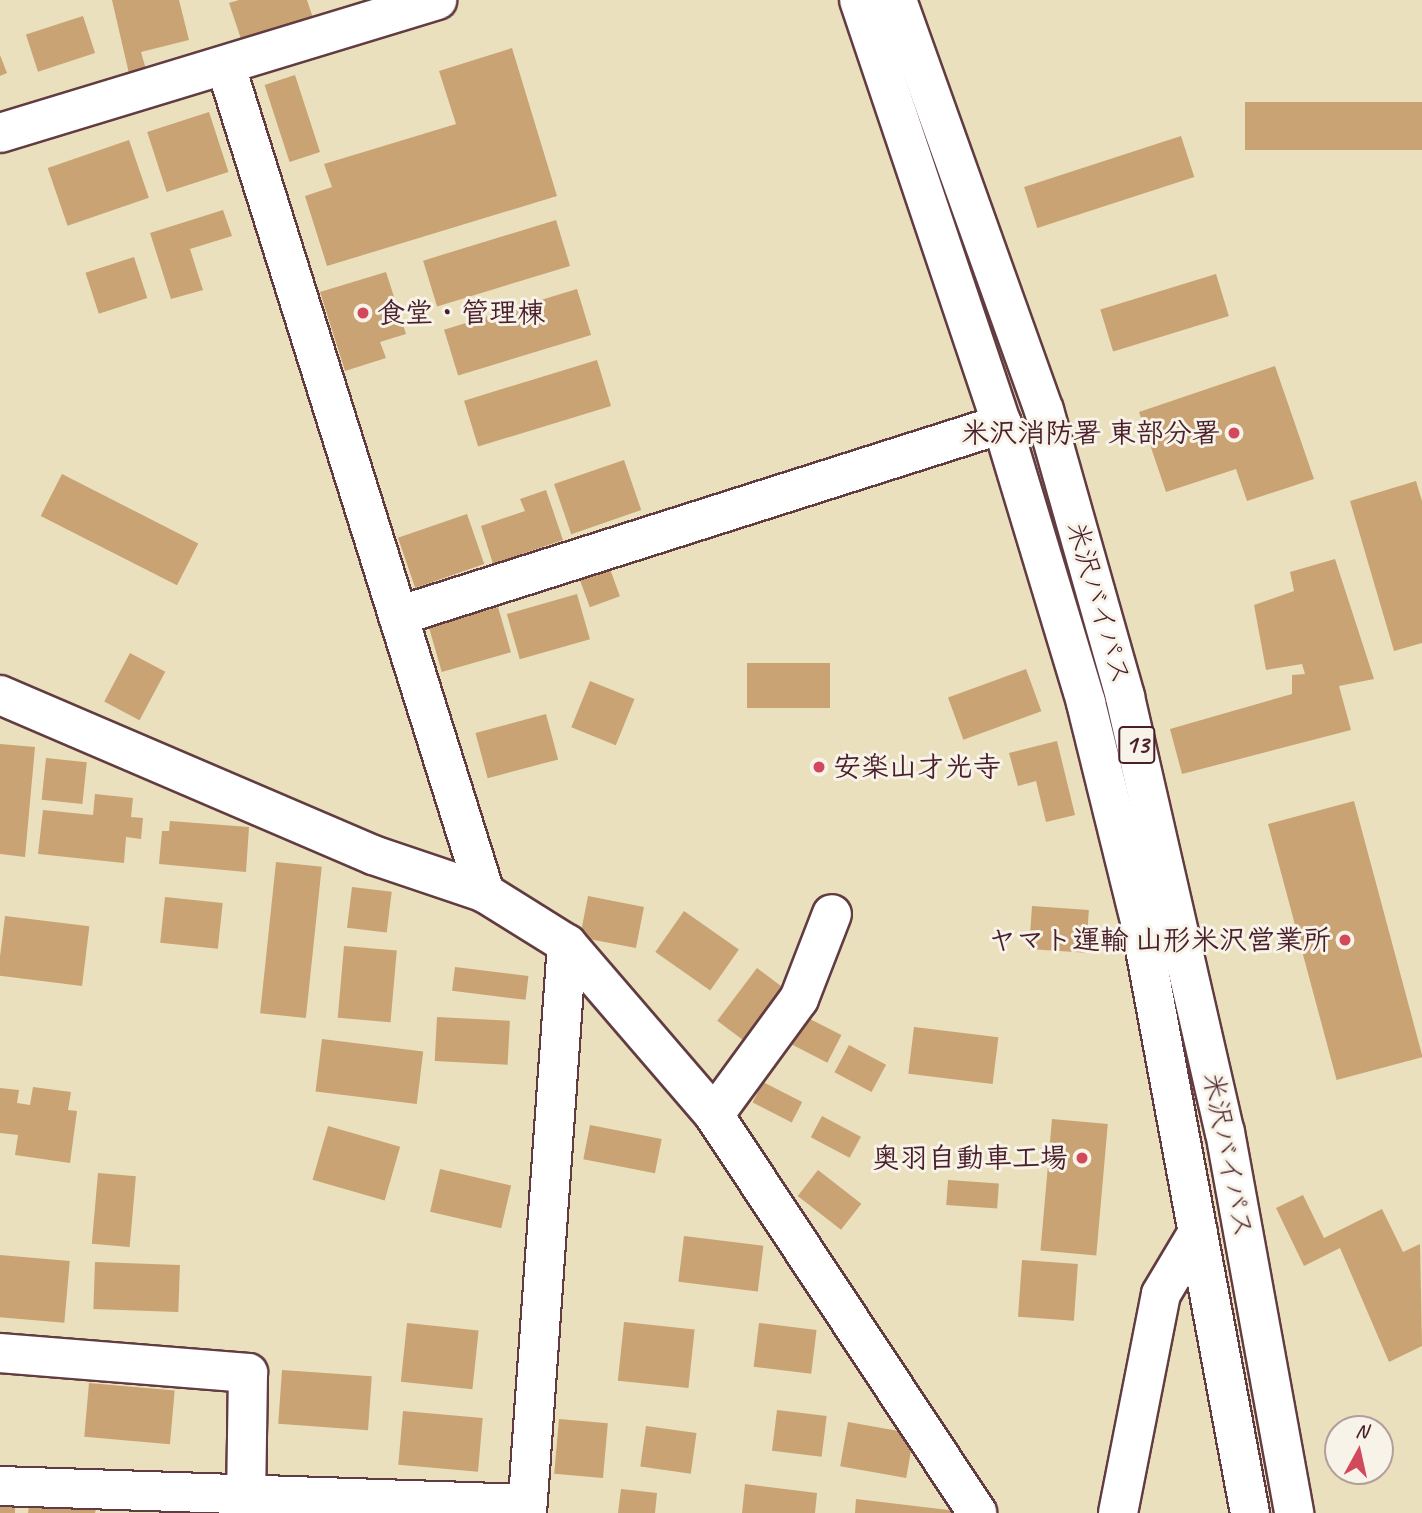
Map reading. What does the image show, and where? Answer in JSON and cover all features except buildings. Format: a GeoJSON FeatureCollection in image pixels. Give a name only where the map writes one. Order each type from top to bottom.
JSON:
{"type":"FeatureCollection","features":[{"type":"Feature","properties":{"kind":"main road"},"geometry":{"type":"LineString","coordinates":[[0,133],[437,0]]}},
{"type":"Feature","properties":{"kind":"main road","name":"米沢バイパス"},"geometry":{"type":"LineString","coordinates":[[859,0],[1002,424],[1086,703],[1140,922],[1250,1513]]}},
{"type":"Feature","properties":{"kind":"main road","name":"米沢バイパス"},"geometry":{"type":"LineString","coordinates":[[897,0],[1044,410],[1125,697],[1225,1132],[1294,1513]]}},
{"type":"Feature","properties":{"kind":"main road"},"geometry":{"type":"LineString","coordinates":[[226,66],[485,893]]}},
{"type":"Feature","properties":{"kind":"main road"},"geometry":{"type":"LineString","coordinates":[[398,616],[1002,424]]}},
{"type":"Feature","properties":{"kind":"main road"},"geometry":{"type":"LineString","coordinates":[[0,695],[373,855],[485,893],[567,944],[714,1115],[976,1513]]}},
{"type":"Feature","properties":{"kind":"main road"},"geometry":{"type":"LineString","coordinates":[[714,1115],[799,999],[832,914]]}},
{"type":"Feature","properties":{"kind":"main road"},"geometry":{"type":"LineString","coordinates":[[0,1486],[246,1494],[527,1508],[567,944]]}},
{"type":"Feature","properties":{"kind":"main road"},"geometry":{"type":"LineString","coordinates":[[1118,1513],[1161,1294],[1198,1232]]}},
{"type":"Feature","properties":{"kind":"main road"},"geometry":{"type":"LineString","coordinates":[[0,1353],[248,1373],[246,1494]]}},
{"type":"Feature","properties":{"kind":"place","name":"食堂・管理棟"},"geometry":{"type":"Point","coordinates":[363,313]}},
{"type":"Feature","properties":{"kind":"place","name":"米沢消防署 東部分署"},"geometry":{"type":"Point","coordinates":[1234,433]}},
{"type":"Feature","properties":{"kind":"place","name":"安楽山才光寺"},"geometry":{"type":"Point","coordinates":[819,767]}},
{"type":"Feature","properties":{"kind":"place","name":"ヤマト運輸 山形米沢営業所"},"geometry":{"type":"Point","coordinates":[1345,940]}},
{"type":"Feature","properties":{"kind":"place","name":"奥羽自動車工場"},"geometry":{"type":"Point","coordinates":[1082,1158]}}]}
